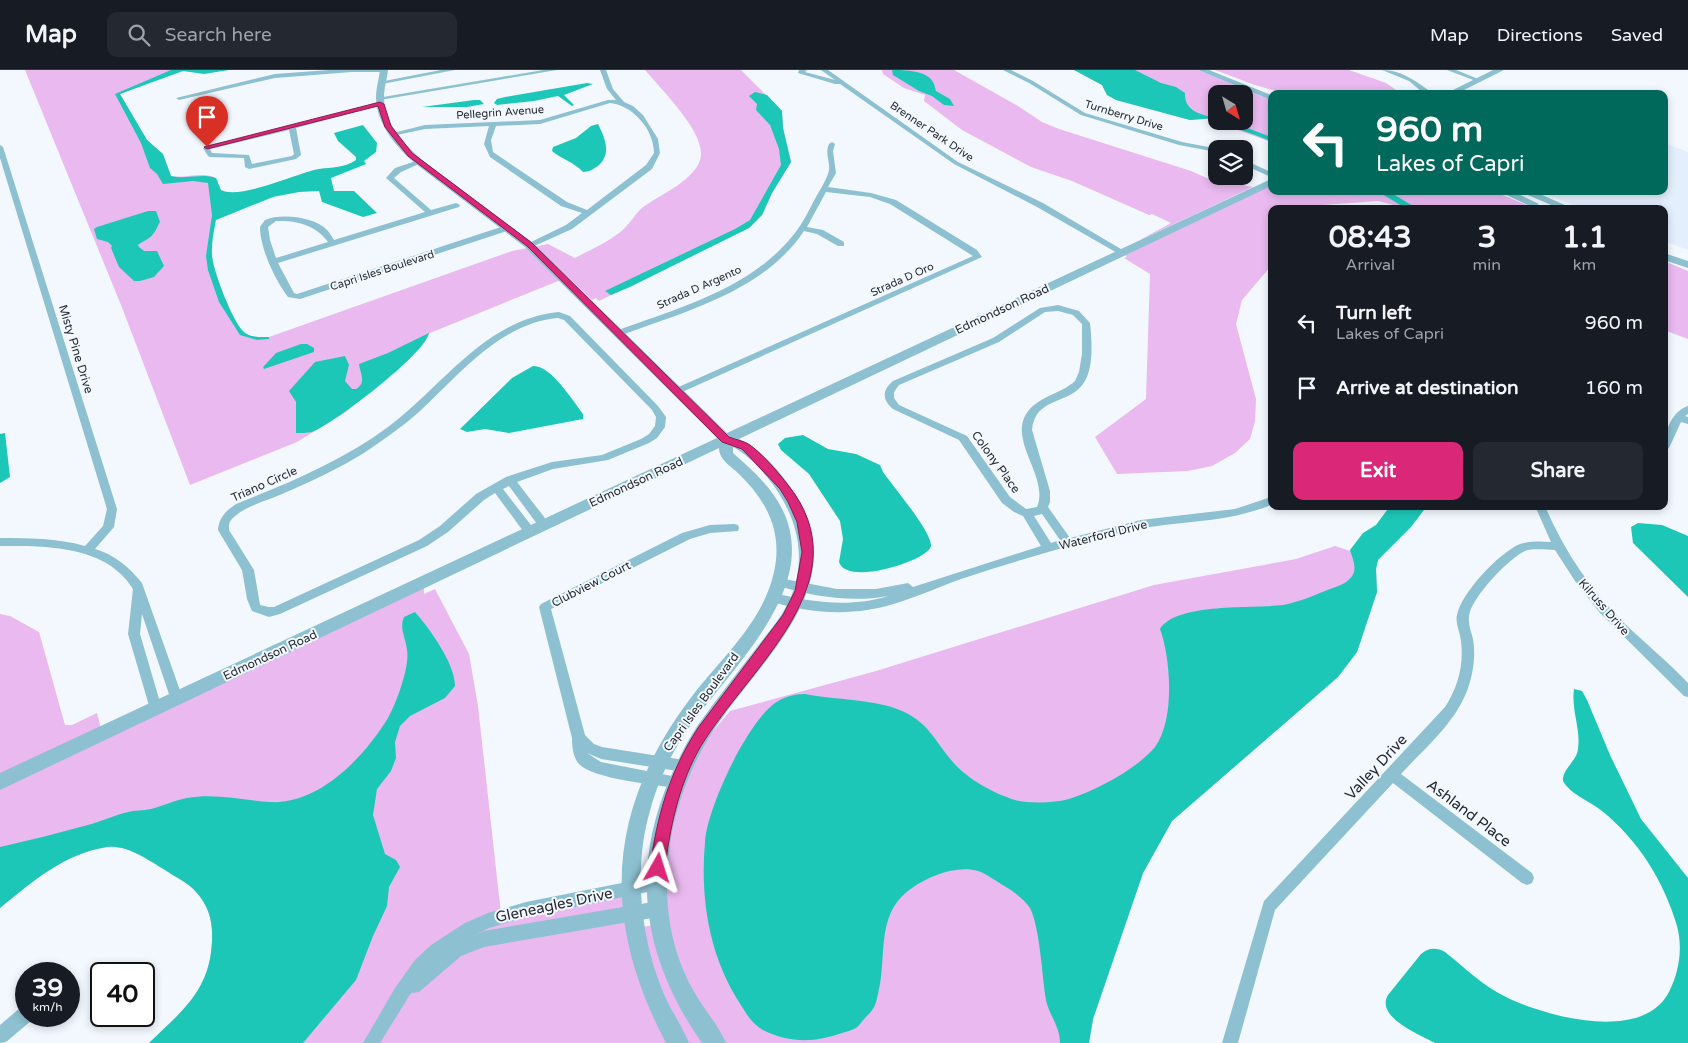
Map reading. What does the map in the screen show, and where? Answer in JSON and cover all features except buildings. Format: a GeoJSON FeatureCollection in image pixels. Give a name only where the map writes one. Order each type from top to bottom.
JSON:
{"type":"FeatureCollection","features":[{"type":"Feature","properties":{"kind":"street"},"geometry":{"type":"LineString","coordinates":[[178,98],[265,78],[307,73],[353,70],[382,75],[432,73],[452,70]]}},
{"type":"Feature","properties":{"kind":"street"},"geometry":{"type":"LineString","coordinates":[[292,127],[298,155],[294,158],[249,167],[247,156],[210,155],[206,148],[292,127],[380,101],[554,70]]}},
{"type":"Feature","properties":{"kind":"street"},"geometry":{"type":"LineString","coordinates":[[529,244],[564,230],[644,172],[657,155],[656,144],[643,118],[636,110],[616,98],[610,89],[604,70]]}},
{"type":"Feature","properties":{"kind":"street","name":"Brenner Park Drive"},"geometry":{"type":"LineString","coordinates":[[804,70],[800,72],[834,82],[842,82]]}},
{"type":"Feature","properties":{"kind":"street","name":"Brenner Park Drive"},"geometry":{"type":"LineString","coordinates":[[824,70],[956,163],[1127,250]]}},
{"type":"Feature","properties":{"kind":"street","name":"Turnberry Drive"},"geometry":{"type":"LineString","coordinates":[[1006,70],[1031,82],[1083,114],[1186,146],[1208,149]]}},
{"type":"Feature","properties":{"kind":"street"},"geometry":{"type":"LineString","coordinates":[[1202,70],[1268,97]]}},
{"type":"Feature","properties":{"kind":"street"},"geometry":{"type":"LineString","coordinates":[[1210,70],[1268,92]]}},
{"type":"Feature","properties":{"kind":"street"},"geometry":{"type":"LineString","coordinates":[[1385,70],[1411,80],[1423,90]]}},
{"type":"Feature","properties":{"kind":"street"},"geometry":{"type":"LineString","coordinates":[[1450,70],[1478,80]]}},
{"type":"Feature","properties":{"kind":"street"},"geometry":{"type":"LineString","coordinates":[[1457,90],[1500,70]]}},
{"type":"Feature","properties":{"kind":"street","name":"Capri Isles Boulevard"},"geometry":{"type":"LineString","coordinates":[[382,75],[380,101],[392,134],[419,162],[529,244],[726,440],[746,447],[785,488],[799,512],[806,536],[807,552],[799,595],[788,618],[703,732],[677,782],[662,832],[657,883],[658,909],[667,955],[675,977],[688,1002],[715,1043]]}},
{"type":"Feature","properties":{"kind":"street","name":"Pellegrin Avenue"},"geometry":{"type":"LineString","coordinates":[[392,134],[425,128],[536,125],[602,102],[621,102]]}},
{"type":"Feature","properties":{"kind":"street"},"geometry":{"type":"LineString","coordinates":[[493,125],[487,144],[492,156],[564,204],[588,213]]}},
{"type":"Feature","properties":{"kind":"street","name":"Strada D Argento"},"geometry":{"type":"LineString","coordinates":[[619,333],[714,296],[747,279],[781,255],[802,228],[833,170],[829,150],[832,144]]}},
{"type":"Feature","properties":{"kind":"street","name":"Misty Pine Drive"},"geometry":{"type":"LineString","coordinates":[[0,147],[112,509],[110,526],[87,550]]}},
{"type":"Feature","properties":{"kind":"street"},"geometry":{"type":"LineString","coordinates":[[419,162],[398,170],[390,178],[430,213]]}},
{"type":"Feature","properties":{"kind":"street"},"geometry":{"type":"LineString","coordinates":[[1253,162],[1268,169]]}},
{"type":"Feature","properties":{"kind":"street"},"geometry":{"type":"LineString","coordinates":[[1253,166],[1268,174]]}},
{"type":"Feature","properties":{"kind":"street","name":"Edmondson Road"},"geometry":{"type":"LineString","coordinates":[[0,782],[1268,183]]}},
{"type":"Feature","properties":{"kind":"street","name":"Strada D Oro"},"geometry":{"type":"LineString","coordinates":[[677,391],[980,257],[893,202],[872,195],[823,189]]}},
{"type":"Feature","properties":{"kind":"street"},"geometry":{"type":"LineString","coordinates":[[1513,195],[1536,205]]}},
{"type":"Feature","properties":{"kind":"street"},"geometry":{"type":"LineString","coordinates":[[1534,195],[1559,205]]}},
{"type":"Feature","properties":{"kind":"street"},"geometry":{"type":"LineString","coordinates":[[273,262],[456,205]]}},
{"type":"Feature","properties":{"kind":"street","name":"Capri Isles Boulevard"},"geometry":{"type":"LineString","coordinates":[[333,244],[319,228],[289,218],[273,219],[266,223],[264,230],[273,262],[291,295],[301,296],[507,228]]}},
{"type":"Feature","properties":{"kind":"street"},"geometry":{"type":"LineString","coordinates":[[802,228],[820,232],[841,244]]}},
{"type":"Feature","properties":{"kind":"street"},"geometry":{"type":"LineString","coordinates":[[1668,248],[1688,256]]}},
{"type":"Feature","properties":{"kind":"street"},"geometry":{"type":"LineString","coordinates":[[1668,258],[1688,266]]}},
{"type":"Feature","properties":{"kind":"street","name":"Colony Place"},"geometry":{"type":"LineString","coordinates":[[1043,508],[1042,482],[1028,435],[1027,423],[1038,407],[1076,386],[1084,373],[1086,323],[1076,313],[1058,308],[1043,310],[996,340],[896,384],[890,388],[888,394],[890,402],[896,407],[963,438],[1006,500],[1017,509],[1027,513],[1049,548]]}},
{"type":"Feature","properties":{"kind":"street","name":"Triano Circle"},"geometry":{"type":"LineString","coordinates":[[565,316],[658,411],[661,420],[660,427],[645,442],[611,456],[552,466],[510,480],[496,487],[480,497],[444,529],[423,543],[273,612],[261,611],[256,608],[251,596],[248,570],[230,544],[223,526],[227,517],[236,509],[320,472],[378,439],[427,400],[485,346],[509,332],[544,317],[565,316]]}},
{"type":"Feature","properties":{"kind":"street"},"geometry":{"type":"LineString","coordinates":[[1668,442],[1688,409]]}},
{"type":"Feature","properties":{"kind":"street","name":"Capri Isles Boulevard"},"geometry":{"type":"LineString","coordinates":[[678,1043],[650,984],[641,958],[632,912],[631,888],[635,841],[644,802],[656,770],[675,735],[759,624],[777,590],[784,560],[784,538],[777,516],[765,495],[726,454],[726,440]]}},
{"type":"Feature","properties":{"kind":"street"},"geometry":{"type":"LineString","coordinates":[[510,480],[537,529]]}},
{"type":"Feature","properties":{"kind":"street"},"geometry":{"type":"LineString","coordinates":[[496,487],[537,529]]}},
{"type":"Feature","properties":{"kind":"street"},"geometry":{"type":"LineString","coordinates":[[765,495],[785,488]]}},
{"type":"Feature","properties":{"kind":"street","name":"Waterford Drive"},"geometry":{"type":"LineString","coordinates":[[777,590],[799,595],[826,607],[867,606],[1068,543],[1143,524],[1238,513],[1268,502]]}},
{"type":"Feature","properties":{"kind":"street"},"geometry":{"type":"LineString","coordinates":[[1027,513],[1034,513],[1043,508],[1068,543]]}},
{"type":"Feature","properties":{"kind":"street","name":"Kilruss Drive"},"geometry":{"type":"LineString","coordinates":[[1542,510],[1557,546],[1581,581],[1609,615],[1688,692]]}},
{"type":"Feature","properties":{"kind":"street","name":"Clubview Court"},"geometry":{"type":"LineString","coordinates":[[684,766],[656,770],[591,766],[582,756],[545,607],[686,536],[710,529],[734,528]]}},
{"type":"Feature","properties":{"kind":"street"},"geometry":{"type":"LineString","coordinates":[[0,542],[36,543],[87,550],[100,553],[127,570],[138,586],[177,699]]}},
{"type":"Feature","properties":{"kind":"street","name":"Valley Drive"},"geometry":{"type":"LineString","coordinates":[[1230,1043],[1269,906],[1443,720],[1460,694],[1467,670],[1467,650],[1462,615],[1467,602],[1510,554],[1530,546],[1557,546]]}},
{"type":"Feature","properties":{"kind":"street"},"geometry":{"type":"LineString","coordinates":[[138,586],[134,634],[156,709]]}},
{"type":"Feature","properties":{"kind":"street","name":"Clubview Court"},"geometry":{"type":"LineString","coordinates":[[656,770],[677,782]]}},
{"type":"Feature","properties":{"kind":"street","name":"Ashland Place"},"geometry":{"type":"LineString","coordinates":[[1392,775],[1527,878]]}},
{"type":"Feature","properties":{"kind":"street","name":"Gleneagles Drive"},"geometry":{"type":"LineString","coordinates":[[372,1043],[417,972],[426,962],[452,939],[482,921],[517,910],[657,883]]}},
{"type":"Feature","properties":{"kind":"street","name":"Gleneagles Drive"},"geometry":{"type":"LineString","coordinates":[[396,1004],[442,961],[471,944],[500,936],[658,909]]}},
{"type":"Feature","properties":{"kind":"street"},"geometry":{"type":"LineString","coordinates":[[0,1036],[15,1023]]}},
{"type":"Feature","properties":{"kind":"shaded area"},"geometry":{"type":"Polygon","coordinates":[[[25,70],[178,70],[120,94],[147,140],[163,154],[171,176],[203,175],[214,177],[218,181],[212,254],[215,271],[239,327],[246,334],[256,337],[269,337],[512,251],[548,244],[575,258],[614,237],[625,228],[642,208],[686,179],[699,164],[701,155],[700,145],[688,122],[645,70],[741,70],[782,111],[783,128],[791,162],[772,193],[762,215],[749,228],[599,301],[596,298],[592,300],[568,277],[430,333],[420,348],[346,412],[297,442],[190,485],[121,305],[25,70]]]}},
{"type":"Feature","properties":{"kind":"shaded area"},"geometry":{"type":"Polygon","coordinates":[[[171,70],[229,70],[204,74],[183,71],[120,94],[147,140],[163,154],[171,176],[216,178],[221,190],[241,192],[269,185],[309,171],[352,163],[356,160],[356,157],[338,141],[334,133],[363,125],[377,143],[376,152],[364,161],[366,164],[331,178],[334,191],[354,191],[377,213],[363,217],[322,202],[319,191],[299,192],[273,197],[216,220],[212,246],[213,262],[229,307],[239,326],[248,335],[269,337],[269,339],[257,340],[240,335],[219,302],[208,270],[206,256],[212,215],[208,183],[193,181],[163,184],[157,174],[150,168],[141,143],[115,94],[171,70]]]}},
{"type":"Feature","properties":{"kind":"shaded area"},"geometry":{"type":"Polygon","coordinates":[[[882,70],[954,70],[1018,106],[1042,122],[1059,129],[1191,171],[1208,179],[1208,185],[1243,185],[1253,187],[1138,241],[1171,223],[1072,181],[1031,167],[962,130],[924,101],[925,95],[904,88],[883,74],[882,70]]]}},
{"type":"Feature","properties":{"kind":"shaded area"},"geometry":{"type":"Polygon","coordinates":[[[892,70],[922,73],[931,79],[936,91],[950,99],[954,106],[944,105],[932,96],[919,91],[893,75],[892,70]]]}},
{"type":"Feature","properties":{"kind":"shaded area"},"geometry":{"type":"Polygon","coordinates":[[[1074,70],[1198,70],[1234,85],[1208,85],[1208,119],[1190,120],[1116,100],[1107,95],[1102,85],[1074,70]]]}},
{"type":"Feature","properties":{"kind":"shaded area"},"geometry":{"type":"Polygon","coordinates":[[[1074,70],[1135,70],[1161,83],[1176,87],[1185,93],[1185,99],[1190,108],[1208,116],[1208,118],[1190,120],[1116,100],[1107,95],[1102,85],[1074,70]]]}},
{"type":"Feature","properties":{"kind":"shaded area"},"geometry":{"type":"Polygon","coordinates":[[[1215,70],[1349,70],[1386,83],[1396,90],[1272,90],[1215,70]]]}},
{"type":"Feature","properties":{"kind":"shaded area"},"geometry":{"type":"Polygon","coordinates":[[[587,83],[593,84],[564,95],[574,105],[572,106],[558,96],[534,101],[497,105],[494,103],[497,99],[505,97],[587,83]]]}},
{"type":"Feature","properties":{"kind":"shaded area"},"geometry":{"type":"Polygon","coordinates":[[[755,92],[767,95],[782,111],[783,128],[791,162],[772,193],[762,215],[749,228],[630,287],[611,295],[605,291],[750,220],[781,165],[779,149],[770,125],[756,110],[757,104],[749,96],[755,92]]]}},
{"type":"Feature","properties":{"kind":"shaded area"},"geometry":{"type":"Polygon","coordinates":[[[1253,93],[1268,99],[1268,141],[1238,130],[1253,130],[1253,93]]]}},
{"type":"Feature","properties":{"kind":"shaded area"},"geometry":{"type":"Polygon","coordinates":[[[480,100],[484,104],[467,107],[422,107],[480,100]]]}},
{"type":"Feature","properties":{"kind":"shaded area"},"geometry":{"type":"Polygon","coordinates":[[[598,124],[605,140],[606,151],[598,166],[583,172],[552,151],[553,147],[576,138],[591,126],[598,124]]]}},
{"type":"Feature","properties":{"kind":"shaded area"},"geometry":{"type":"Polygon","coordinates":[[[1668,144],[1688,152],[1688,250],[1668,242],[1668,205],[1573,205],[1549,195],[1668,195],[1668,144]]]}},
{"type":"Feature","properties":{"kind":"shaded area"},"geometry":{"type":"Polygon","coordinates":[[[1268,186],[1268,195],[1503,195],[1526,205],[1393,205],[1378,201],[1323,205],[1268,205],[1268,270],[1242,300],[1236,324],[1256,399],[1255,421],[1250,439],[1235,453],[1212,466],[1188,471],[1117,474],[1095,437],[1146,399],[1150,274],[1124,258],[1127,257],[1125,255],[1268,186]]]}},
{"type":"Feature","properties":{"kind":"shaded area"},"geometry":{"type":"Polygon","coordinates":[[[148,211],[156,211],[160,222],[152,236],[138,245],[144,251],[157,251],[164,266],[154,277],[134,281],[119,267],[111,248],[112,246],[108,242],[97,239],[94,229],[148,211]]]}},
{"type":"Feature","properties":{"kind":"shaded area"},"geometry":{"type":"Polygon","coordinates":[[[1668,263],[1688,271],[1688,339],[1668,332],[1668,263]]]}},
{"type":"Feature","properties":{"kind":"shaded area"},"geometry":{"type":"Polygon","coordinates":[[[429,333],[424,343],[412,356],[378,387],[323,426],[312,432],[296,433],[296,402],[289,391],[315,362],[345,356],[349,365],[345,381],[352,389],[356,389],[362,381],[359,364],[388,353],[429,333]]]}},
{"type":"Feature","properties":{"kind":"shaded area"},"geometry":{"type":"Polygon","coordinates":[[[301,344],[307,344],[314,348],[314,352],[264,369],[263,367],[276,353],[301,344]]]}},
{"type":"Feature","properties":{"kind":"shaded area"},"geometry":{"type":"Polygon","coordinates":[[[533,366],[540,367],[554,377],[583,414],[583,419],[509,433],[485,429],[467,432],[460,429],[512,378],[533,366]]]}},
{"type":"Feature","properties":{"kind":"shaded area"},"geometry":{"type":"Polygon","coordinates":[[[5,433],[10,477],[0,483],[0,434],[5,433]]]}},
{"type":"Feature","properties":{"kind":"shaded area"},"geometry":{"type":"Polygon","coordinates":[[[803,435],[828,449],[856,454],[880,465],[930,539],[931,546],[927,552],[903,564],[887,569],[856,572],[845,569],[839,562],[843,539],[840,521],[809,474],[781,450],[778,444],[785,438],[803,435]]]}},
{"type":"Feature","properties":{"kind":"shaded area"},"geometry":{"type":"Polygon","coordinates":[[[1387,510],[1424,510],[1411,527],[1378,560],[1376,569],[1377,592],[1357,652],[1338,677],[1172,821],[1143,873],[1093,1019],[1089,1043],[1060,1043],[1060,1037],[1046,1000],[1036,927],[1030,908],[1016,894],[981,872],[961,869],[927,879],[912,888],[892,910],[884,937],[881,980],[875,1004],[856,1028],[822,1039],[802,1040],[783,1037],[763,1030],[749,1018],[720,965],[709,925],[704,884],[705,842],[707,827],[713,809],[730,767],[753,728],[764,713],[775,703],[789,696],[805,694],[892,707],[919,721],[958,768],[989,789],[1015,800],[1028,802],[1066,800],[1105,784],[1138,763],[1155,747],[1166,721],[1168,706],[1169,672],[1160,629],[1169,620],[1182,614],[1217,608],[1283,605],[1341,585],[1354,572],[1350,550],[1363,533],[1376,525],[1387,510]]]}},
{"type":"Feature","properties":{"kind":"shaded area"},"geometry":{"type":"Polygon","coordinates":[[[1638,523],[1662,525],[1688,536],[1688,597],[1633,543],[1631,527],[1638,523]]]}},
{"type":"Feature","properties":{"kind":"shaded area"},"geometry":{"type":"Polygon","coordinates":[[[1335,546],[1378,560],[1376,569],[1377,592],[1357,652],[1338,677],[1172,821],[1143,873],[1093,1019],[1089,1043],[149,1043],[183,1010],[200,987],[206,974],[210,958],[212,927],[204,903],[193,889],[182,880],[129,850],[107,847],[77,855],[63,862],[37,879],[0,908],[0,789],[424,587],[424,594],[435,589],[469,654],[478,706],[501,914],[623,892],[627,929],[669,923],[665,895],[670,834],[684,784],[709,736],[730,711],[876,671],[1154,585],[1296,559],[1335,546]]]}},
{"type":"Feature","properties":{"kind":"shaded area"},"geometry":{"type":"Polygon","coordinates":[[[415,612],[434,636],[446,657],[451,667],[455,686],[445,698],[410,716],[400,726],[395,742],[396,758],[391,771],[377,789],[373,815],[385,854],[396,860],[400,867],[389,887],[387,906],[356,980],[303,1043],[149,1043],[183,1010],[200,987],[210,958],[212,927],[204,903],[193,889],[182,880],[129,850],[107,847],[77,855],[50,870],[0,908],[0,847],[88,825],[128,812],[151,809],[187,798],[208,796],[270,802],[288,801],[306,796],[323,787],[353,763],[388,718],[402,685],[406,666],[407,650],[402,630],[404,617],[415,612]]]}},
{"type":"Feature","properties":{"kind":"shaded area"},"geometry":{"type":"Polygon","coordinates":[[[0,614],[10,616],[39,632],[65,725],[72,725],[97,713],[101,729],[0,776],[0,614]]]}},
{"type":"Feature","properties":{"kind":"shaded area"},"geometry":{"type":"Polygon","coordinates":[[[1574,689],[1582,691],[1587,700],[1610,755],[1641,819],[1688,878],[1688,1043],[1435,1043],[1410,1030],[1393,1018],[1388,1011],[1386,1003],[1388,995],[1421,954],[1429,949],[1438,949],[1445,952],[1482,982],[1506,997],[1523,1005],[1568,1018],[1617,1021],[1638,1017],[1656,1008],[1669,992],[1678,968],[1680,943],[1672,909],[1657,877],[1638,848],[1615,822],[1597,807],[1581,798],[1566,786],[1563,781],[1565,773],[1577,753],[1579,742],[1573,697],[1574,689]]]}},
{"type":"Feature","properties":{"kind":"waterway"},"geometry":{"type":"LineString","coordinates":[[1246,130],[1268,138]]}},
{"type":"Feature","properties":{"kind":"waterway"},"geometry":{"type":"LineString","coordinates":[[1388,195],[1407,205]]}},
{"type":"Feature","properties":{"kind":"route"},"geometry":{"type":"LineString","coordinates":[[207,147],[380,104],[388,127],[410,154],[529,244],[726,440],[746,447],[775,476],[793,501],[803,522],[806,536],[805,577],[801,591],[788,618],[691,750],[668,806],[662,832],[658,868]]}}]}
